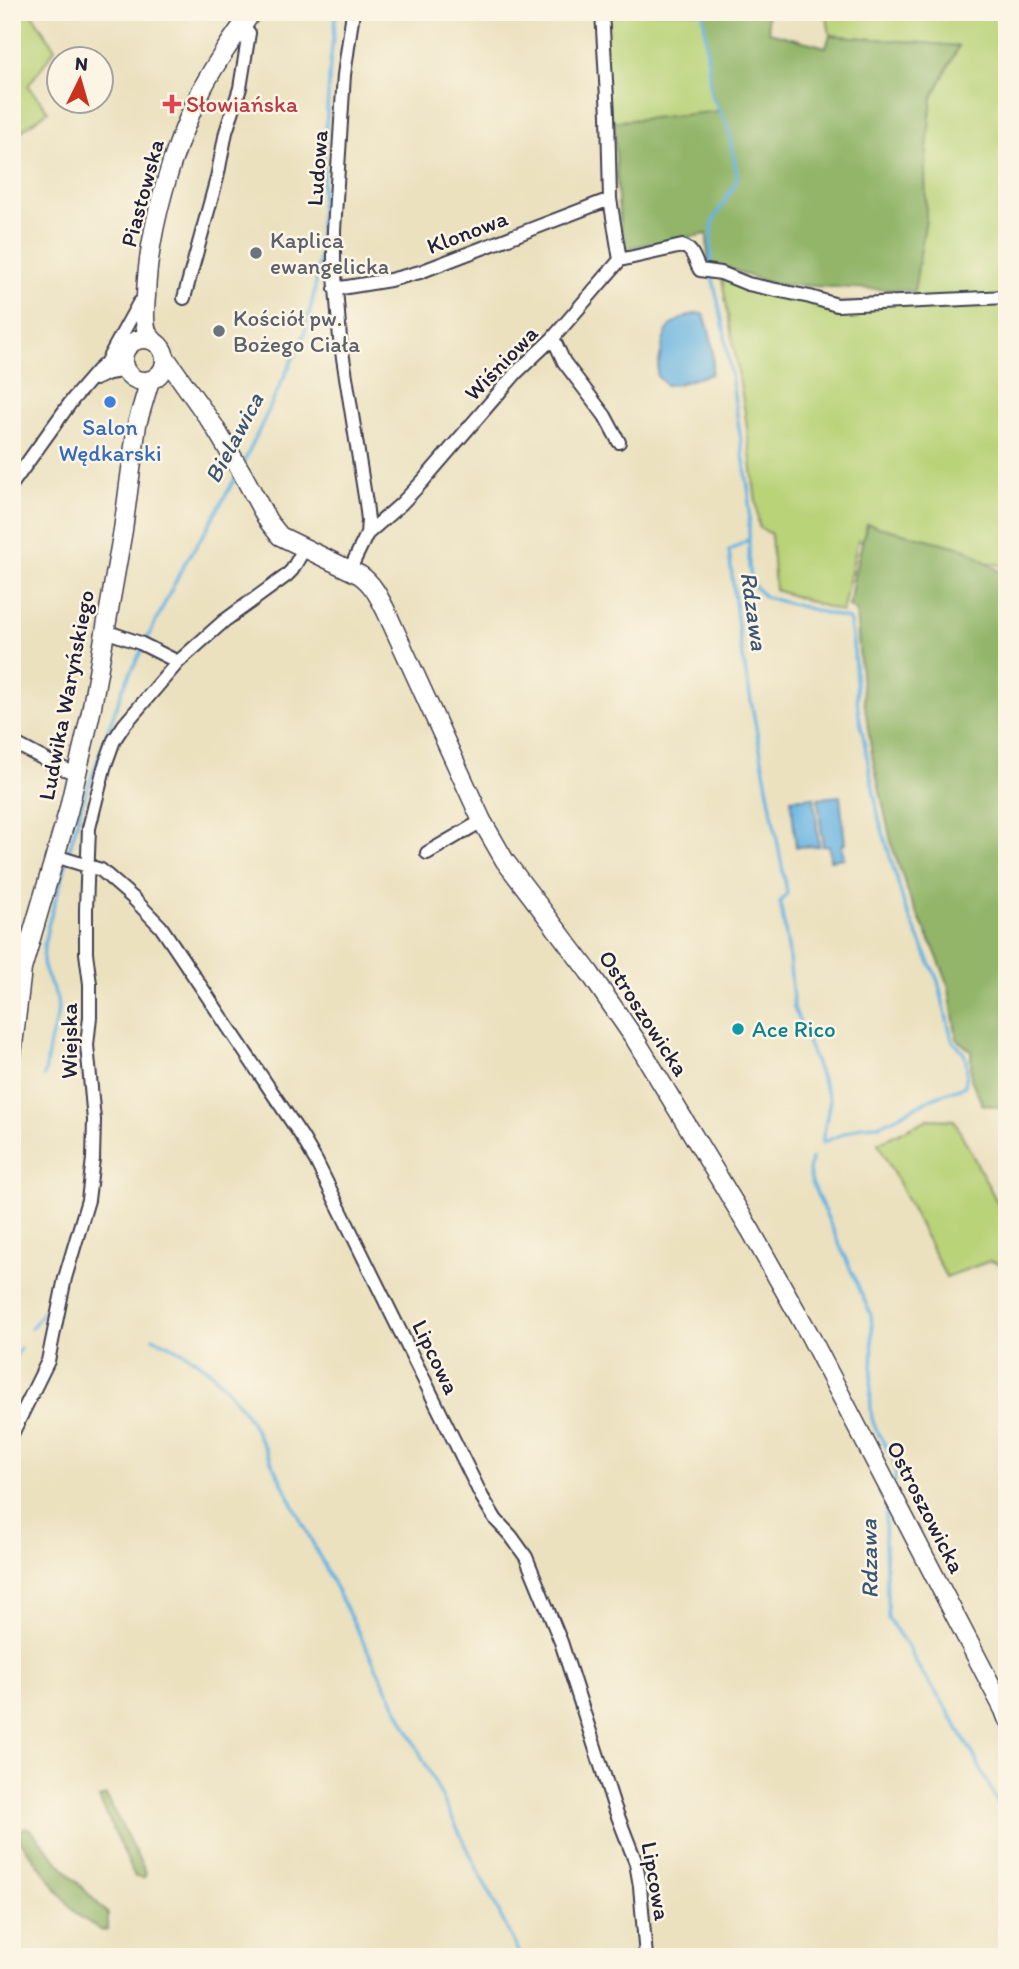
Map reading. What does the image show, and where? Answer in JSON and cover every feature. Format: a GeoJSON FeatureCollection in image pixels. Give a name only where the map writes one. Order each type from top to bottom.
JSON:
{"type":"FeatureCollection","features":[{"type":"Feature","properties":{"kind":"street","name":"Ludowa"},"geometry":{"type":"LineString","coordinates":[[353,12],[344,75],[335,218],[335,289],[340,340],[366,503],[367,534]]}},
{"type":"Feature","properties":{"kind":"street"},"geometry":{"type":"LineString","coordinates":[[602,12],[610,199],[620,260],[687,247],[700,270],[748,285],[837,305],[1007,297]]}},
{"type":"Feature","properties":{"kind":"street"},"geometry":{"type":"LineString","coordinates":[[184,298],[217,178],[226,132],[240,88],[249,33],[247,19]]}},
{"type":"Feature","properties":{"kind":"street","name":"Piastowska"},"geometry":{"type":"LineString","coordinates":[[129,361],[165,187],[180,141],[209,76],[247,19]]}},
{"type":"Feature","properties":{"kind":"street","name":"Klonowa"},"geometry":{"type":"LineString","coordinates":[[335,289],[420,272],[610,199]]}},
{"type":"Feature","properties":{"kind":"street","name":"Wiśniowa"},"geometry":{"type":"LineString","coordinates":[[349,570],[367,534],[401,505],[516,373],[553,338],[620,260]]}},
{"type":"Feature","properties":{"kind":"street","name":"Piastowska"},"geometry":{"type":"LineString","coordinates":[[146,279],[146,323],[149,335],[160,350]]}},
{"type":"Feature","properties":{"kind":"street","name":"Piastowska"},"geometry":{"type":"LineString","coordinates":[[106,363],[139,303]]}},
{"type":"Feature","properties":{"kind":"street"},"geometry":{"type":"LineString","coordinates":[[553,338],[564,362],[605,416],[619,442]]}},
{"type":"Feature","properties":{"kind":"street"},"geometry":{"type":"LineString","coordinates":[[88,382],[129,361],[144,340],[160,350],[163,369],[152,379]]}},
{"type":"Feature","properties":{"kind":"street","name":"Ostroszowicka"},"geometry":{"type":"LineString","coordinates":[[160,350],[214,426],[280,536],[368,580],[374,589],[482,821],[505,861],[589,972],[635,1039],[751,1231],[808,1332],[1007,1718]]}},
{"type":"Feature","properties":{"kind":"street"},"geometry":{"type":"LineString","coordinates":[[13,483],[61,415],[106,363],[129,361]]}},
{"type":"Feature","properties":{"kind":"street"},"geometry":{"type":"LineString","coordinates":[[129,361],[137,380],[174,382],[184,387]]}},
{"type":"Feature","properties":{"kind":"street","name":"Ludwika Waryńskiego"},"geometry":{"type":"LineString","coordinates":[[129,361],[137,424]]}},
{"type":"Feature","properties":{"kind":"street","name":"Ludwika Waryńskiego"},"geometry":{"type":"LineString","coordinates":[[12,1054],[22,969],[64,858],[124,530],[137,424],[152,379]]}},
{"type":"Feature","properties":{"kind":"street","name":"Wiejska"},"geometry":{"type":"LineString","coordinates":[[12,1434],[48,1361],[65,1279],[79,1233],[93,1159],[94,1120],[87,1045],[90,984],[86,909],[89,828],[104,768],[114,740],[124,725],[178,662],[224,621],[286,576],[304,549]]}},
{"type":"Feature","properties":{"kind":"street"},"geometry":{"type":"LineString","coordinates":[[105,631],[145,645],[178,662]]}},
{"type":"Feature","properties":{"kind":"street"},"geometry":{"type":"LineString","coordinates":[[12,742],[78,774]]}},
{"type":"Feature","properties":{"kind":"street"},"geometry":{"type":"LineString","coordinates":[[427,853],[482,821]]}},
{"type":"Feature","properties":{"kind":"street","name":"Lipcowa"},"geometry":{"type":"LineString","coordinates":[[64,858],[108,876],[161,926],[302,1137],[322,1172],[482,1497],[496,1520],[526,1557],[561,1643],[614,1806],[631,1847],[640,1886],[646,1957]]}},
{"type":"Feature","properties":{"kind":"green space"},"geometry":{"type":"Polygon","coordinates":[[[12,12],[31,12],[53,46],[46,46],[46,61],[28,86],[46,108],[46,112],[12,138],[12,12]]]}},
{"type":"Feature","properties":{"kind":"green space"},"geometry":{"type":"Polygon","coordinates":[[[602,12],[703,12],[720,112],[608,122],[602,12]]]}},
{"type":"Feature","properties":{"kind":"green space"},"geometry":{"type":"Polygon","coordinates":[[[703,12],[767,12],[769,32],[826,47],[830,35],[959,46],[932,98],[925,169],[926,218],[914,291],[772,284],[728,268],[711,268],[708,263],[707,234],[623,249],[614,122],[720,111],[711,95],[703,12]]]}},
{"type":"Feature","properties":{"kind":"green space"},"geometry":{"type":"Polygon","coordinates":[[[826,12],[1007,12],[1007,566],[858,540],[842,612],[775,590],[771,534],[759,527],[745,412],[722,279],[826,303],[912,302],[926,218],[925,169],[932,98],[958,46],[830,35],[826,12]]]}},
{"type":"Feature","properties":{"kind":"green space"},"geometry":{"type":"Polygon","coordinates":[[[867,524],[966,549],[1007,576],[1007,1109],[982,1104],[971,1079],[971,1051],[957,1039],[948,983],[911,901],[892,846],[872,755],[862,686],[856,611],[849,606],[867,524]]]}},
{"type":"Feature","properties":{"kind":"green space"},"geometry":{"type":"Polygon","coordinates":[[[928,1119],[954,1120],[1007,1221],[1007,1266],[990,1261],[946,1277],[878,1143],[928,1119]]]}},
{"type":"Feature","properties":{"kind":"green space"},"geometry":{"type":"Polygon","coordinates":[[[106,1795],[146,1873],[144,1878],[135,1877],[99,1798],[106,1795]]]}},
{"type":"Feature","properties":{"kind":"green space"},"geometry":{"type":"Polygon","coordinates":[[[25,1827],[30,1829],[108,1914],[108,1929],[102,1931],[76,1914],[19,1839],[19,1831],[25,1827]]]}},
{"type":"Feature","properties":{"kind":"water"},"geometry":{"type":"Polygon","coordinates":[[[697,313],[704,314],[711,336],[711,374],[666,385],[657,376],[667,330],[675,322],[697,313]]]}},
{"type":"Feature","properties":{"kind":"water"},"geometry":{"type":"Polygon","coordinates":[[[840,796],[844,858],[830,860],[829,846],[823,846],[818,798],[840,796]]]}},
{"type":"Feature","properties":{"kind":"water"},"geometry":{"type":"Polygon","coordinates":[[[814,797],[819,846],[796,847],[791,799],[814,797]]]}},
{"type":"Feature","properties":{"kind":"waterway","name":"Bielawica"},"geometry":{"type":"LineString","coordinates":[[244,462],[304,335],[314,294],[320,254],[330,64],[336,12]]}},
{"type":"Feature","properties":{"kind":"waterway","name":"Rdzawa"},"geometry":{"type":"LineString","coordinates":[[703,12],[711,95],[728,126],[737,175],[735,184],[714,219],[711,268]]}},
{"type":"Feature","properties":{"kind":"waterway"},"geometry":{"type":"LineString","coordinates":[[712,275],[724,329],[749,494],[749,568],[754,586],[765,597],[848,619],[850,622],[858,709],[879,819],[905,907],[938,981],[952,1040],[963,1052],[966,1061],[965,1086],[932,1098],[891,1120],[878,1125],[861,1126],[822,1143]]}},
{"type":"Feature","properties":{"kind":"waterway","name":"Bielawica"},"geometry":{"type":"LineString","coordinates":[[68,855],[82,804],[123,688],[183,566],[237,475]]}},
{"type":"Feature","properties":{"kind":"waterway","name":"Rdzawa"},"geometry":{"type":"LineString","coordinates":[[749,539],[729,551],[740,642],[787,893],[780,902],[794,1008],[830,1100],[822,1143]]}},
{"type":"Feature","properties":{"kind":"waterway","name":"Bielawica"},"geometry":{"type":"LineString","coordinates":[[44,1076],[58,1010],[56,996],[43,965],[44,948],[66,864]]}},
{"type":"Feature","properties":{"kind":"waterway","name":"Rdzawa"},"geometry":{"type":"LineString","coordinates":[[811,1159],[809,1172],[812,1183],[871,1315],[871,1412],[895,1466],[894,1483]]}},
{"type":"Feature","properties":{"kind":"waterway","name":"Bielawica"},"geometry":{"type":"LineString","coordinates":[[31,1329],[50,1302]]}},
{"type":"Feature","properties":{"kind":"waterway"},"geometry":{"type":"LineString","coordinates":[[153,1338],[184,1352],[209,1370],[250,1420],[521,1957]]}},
{"type":"Feature","properties":{"kind":"waterway","name":"Bielawica"},"geometry":{"type":"LineString","coordinates":[[12,1365],[20,1348]]}},
{"type":"Feature","properties":{"kind":"waterway","name":"Rdzawa"},"geometry":{"type":"LineString","coordinates":[[886,1499],[888,1618],[945,1706],[1007,1821]]}},
{"type":"Feature","properties":{"kind":"place","name":"Słowiańska"},"geometry":{"type":"Point","coordinates":[172,104]}},
{"type":"Feature","properties":{"kind":"place","name":"Kaplica ewangelicka"},"geometry":{"type":"Point","coordinates":[256,253]}},
{"type":"Feature","properties":{"kind":"place","name":"Kościół pw. Bożego Ciała"},"geometry":{"type":"Point","coordinates":[219,331]}},
{"type":"Feature","properties":{"kind":"place","name":"Salon Wędkarski"},"geometry":{"type":"Point","coordinates":[110,402]}},
{"type":"Feature","properties":{"kind":"place","name":"Ace Rico"},"geometry":{"type":"Point","coordinates":[738,1029]}}]}
